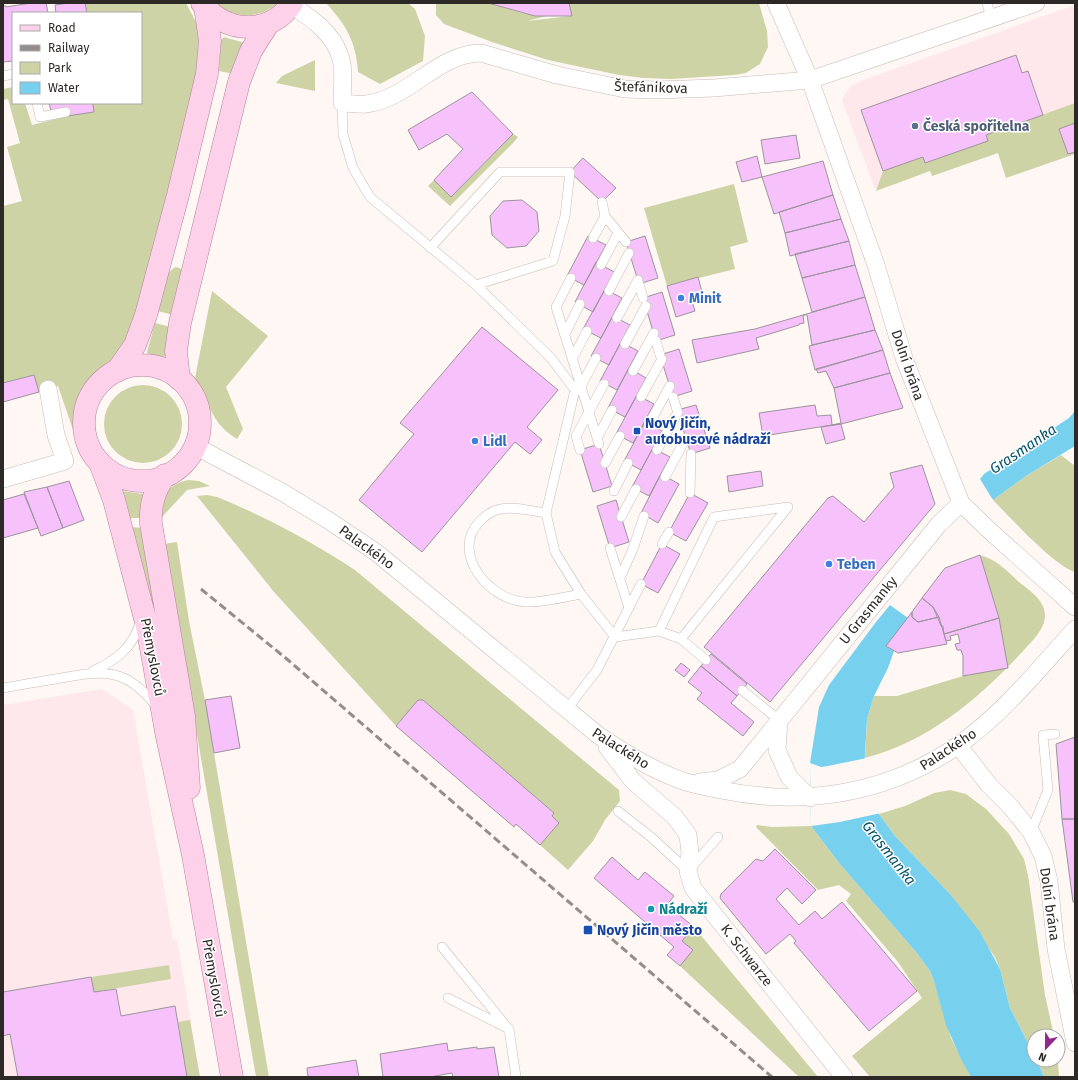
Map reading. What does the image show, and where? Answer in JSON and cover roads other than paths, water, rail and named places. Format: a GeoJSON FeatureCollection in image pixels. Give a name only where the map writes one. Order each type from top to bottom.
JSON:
{"type":"FeatureCollection","features":[{"type":"Feature","properties":{"kind":"main road"},"geometry":{"type":"LineString","coordinates":[[203,5],[216,18],[231,25],[254,27],[268,24],[281,16],[292,4]]}},
{"type":"Feature","properties":{"kind":"main road"},"geometry":{"type":"LineString","coordinates":[[117,371],[135,345],[146,315],[178,195],[207,74],[210,41],[203,5]]}},
{"type":"Feature","properties":{"kind":"main road"},"geometry":{"type":"LineString","coordinates":[[179,379],[176,351],[180,323],[237,89],[251,51],[268,24]]}},
{"type":"Feature","properties":{"kind":"main road"},"geometry":{"type":"LineString","coordinates":[[145,366],[164,370],[179,379],[191,393],[198,410],[200,428],[195,446],[185,462],[178,468],[153,480],[134,480],[116,474],[100,463],[94,455],[86,437],[84,418],[86,408],[94,390],[108,376],[126,367],[145,366]]}},
{"type":"Feature","properties":{"kind":"main road","name":"Přemyslovců"},"geometry":{"type":"LineString","coordinates":[[100,463],[114,500],[142,605],[164,720],[193,855],[232,1077]]}},
{"type":"Feature","properties":{"kind":"main road","name":"Přemyslovců"},"geometry":{"type":"LineString","coordinates":[[165,475],[153,497],[150,514],[184,716],[193,855]]}},
{"type":"Feature","properties":{"kind":"street","name":"Dolní brána"},"geometry":{"type":"LineString","coordinates":[[776,3],[810,80],[876,265],[904,358],[961,503],[1075,607]]}},
{"type":"Feature","properties":{"kind":"street","name":"Štefánikova"},"geometry":{"type":"LineString","coordinates":[[342,103],[366,104],[390,97],[451,60],[470,53],[481,53],[550,73],[625,89],[657,90],[714,88],[810,80],[989,11],[1036,3]]}},
{"type":"Feature","properties":{"kind":"street"},"geometry":{"type":"LineString","coordinates":[[292,4],[307,15],[336,45],[341,57],[342,103]]}},
{"type":"Feature","properties":{"kind":"street"},"geometry":{"type":"LineString","coordinates":[[3,479],[65,461],[56,435],[48,389]]}},
{"type":"Feature","properties":{"kind":"street","name":"Palackého"},"geometry":{"type":"LineString","coordinates":[[195,446],[282,492],[328,520],[377,553],[598,735],[625,754],[659,771],[692,784],[772,798],[810,798],[879,785],[916,770],[958,745],[999,713],[1075,629]]}},
{"type":"Feature","properties":{"kind":"street","name":"U Grasmanky"},"geometry":{"type":"LineString","coordinates":[[692,784],[718,780],[740,769],[939,524],[961,503]]}},
{"type":"Feature","properties":{"kind":"street"},"geometry":{"type":"LineString","coordinates":[[779,720],[777,750],[789,777],[810,798]]}},
{"type":"Feature","properties":{"kind":"street","name":"K. Schwarze"},"geometry":{"type":"LineString","coordinates":[[598,735],[633,781],[675,817],[688,835],[690,852],[688,871],[694,888],[844,1077]]}},
{"type":"Feature","properties":{"kind":"street","name":"Dolní brána"},"geometry":{"type":"LineString","coordinates":[[958,745],[988,784],[1011,807],[1031,832],[1043,856],[1049,880],[1056,949],[1075,1043]]}},
{"type":"Feature","properties":{"kind":"lane"},"geometry":{"type":"LineString","coordinates":[[342,103],[343,134],[353,168],[362,186],[370,197],[476,285],[551,358],[575,390],[546,513],[555,552],[581,594],[615,637]]}},
{"type":"Feature","properties":{"kind":"lane"},"geometry":{"type":"LineString","coordinates":[[37,104],[40,118],[66,112]]}},
{"type":"Feature","properties":{"kind":"lane"},"geometry":{"type":"LineString","coordinates":[[430,248],[500,172],[570,172],[565,216],[553,261],[476,285]]}},
{"type":"Feature","properties":{"kind":"lane"},"geometry":{"type":"LineString","coordinates":[[602,202],[605,216],[626,242]]}},
{"type":"Feature","properties":{"kind":"lane"},"geometry":{"type":"LineString","coordinates":[[593,238],[605,216]]}},
{"type":"Feature","properties":{"kind":"lane"},"geometry":{"type":"LineString","coordinates":[[601,265],[618,232]]}},
{"type":"Feature","properties":{"kind":"lane"},"geometry":{"type":"LineString","coordinates":[[609,291],[629,253]]}},
{"type":"Feature","properties":{"kind":"lane"},"geometry":{"type":"LineString","coordinates":[[571,278],[556,307],[598,441],[612,410]]}},
{"type":"Feature","properties":{"kind":"lane"},"geometry":{"type":"LineString","coordinates":[[617,318],[638,282],[644,302],[625,344]]}},
{"type":"Feature","properties":{"kind":"lane"},"geometry":{"type":"LineString","coordinates":[[565,334],[580,304]]}},
{"type":"Feature","properties":{"kind":"lane"},"geometry":{"type":"LineString","coordinates":[[572,359],[588,331]]}},
{"type":"Feature","properties":{"kind":"lane"},"geometry":{"type":"LineString","coordinates":[[633,371],[655,337],[661,357],[641,397]]}},
{"type":"Feature","properties":{"kind":"lane"},"geometry":{"type":"LineString","coordinates":[[581,386],[596,358]]}},
{"type":"Feature","properties":{"kind":"lane"},"geometry":{"type":"LineString","coordinates":[[580,450],[576,436],[604,384]]}},
{"type":"Feature","properties":{"kind":"lane"},"geometry":{"type":"LineString","coordinates":[[649,424],[670,386]]}},
{"type":"Feature","properties":{"kind":"lane"},"geometry":{"type":"LineString","coordinates":[[657,450],[678,411],[673,397]]}},
{"type":"Feature","properties":{"kind":"lane"},"geometry":{"type":"LineString","coordinates":[[605,463],[620,436]]}},
{"type":"Feature","properties":{"kind":"lane"},"geometry":{"type":"LineString","coordinates":[[665,477],[686,438]]}},
{"type":"Feature","properties":{"kind":"lane"},"geometry":{"type":"LineString","coordinates":[[690,493],[691,454]]}},
{"type":"Feature","properties":{"kind":"lane"},"geometry":{"type":"LineString","coordinates":[[614,493],[628,463]]}},
{"type":"Feature","properties":{"kind":"lane"},"geometry":{"type":"LineString","coordinates":[[621,517],[636,489]]}},
{"type":"Feature","properties":{"kind":"lane"},"geometry":{"type":"LineString","coordinates":[[659,631],[714,517],[788,507],[681,639]]}},
{"type":"Feature","properties":{"kind":"lane"},"geometry":{"type":"LineString","coordinates":[[546,513],[514,508],[499,509],[485,516],[474,527],[468,541],[468,556],[475,570],[485,582],[497,592],[511,599],[526,602],[581,594]]}},
{"type":"Feature","properties":{"kind":"lane"},"geometry":{"type":"LineString","coordinates":[[620,578],[631,546],[644,516]]}},
{"type":"Feature","properties":{"kind":"lane"},"geometry":{"type":"LineString","coordinates":[[662,544],[669,532]]}},
{"type":"Feature","properties":{"kind":"lane"},"geometry":{"type":"LineString","coordinates":[[610,548],[629,608]]}},
{"type":"Feature","properties":{"kind":"lane"},"geometry":{"type":"LineString","coordinates":[[567,709],[597,670],[641,584]]}},
{"type":"Feature","properties":{"kind":"lane"},"geometry":{"type":"LineString","coordinates":[[91,672],[118,657],[132,641],[139,628],[142,605]]}},
{"type":"Feature","properties":{"kind":"lane"},"geometry":{"type":"LineString","coordinates":[[615,637],[659,631],[681,639],[706,660]]}},
{"type":"Feature","properties":{"kind":"lane"},"geometry":{"type":"LineString","coordinates":[[3,688],[91,672],[114,674],[134,683],[150,697],[164,720]]}},
{"type":"Feature","properties":{"kind":"lane"},"geometry":{"type":"LineString","coordinates":[[742,690],[779,720]]}},
{"type":"Feature","properties":{"kind":"lane"},"geometry":{"type":"LineString","coordinates":[[1031,832],[1048,790],[1043,735],[1055,734]]}},
{"type":"Feature","properties":{"kind":"lane"},"geometry":{"type":"LineString","coordinates":[[618,810],[651,837],[688,871],[718,837]]}},
{"type":"Feature","properties":{"kind":"lane"},"geometry":{"type":"LineString","coordinates":[[442,947],[509,1029],[516,1077]]}},
{"type":"Feature","properties":{"kind":"lane"},"geometry":{"type":"LineString","coordinates":[[448,998],[509,1029]]}},
{"type":"Feature","properties":{"kind":"water","name":"Grasmanka"},"geometry":{"type":"Polygon","coordinates":[[[1075,411],[1075,446],[1026,476],[993,500],[980,479],[984,474],[1069,418],[1075,411]]]}},
{"type":"Feature","properties":{"kind":"water","name":"Grasmanka"},"geometry":{"type":"Polygon","coordinates":[[[890,605],[908,618],[886,646],[894,651],[888,668],[874,696],[867,719],[864,772],[879,814],[895,836],[950,894],[980,932],[1000,969],[1010,1008],[1026,1039],[1026,1068],[1040,1068],[1044,1077],[971,1077],[961,1059],[946,1025],[930,971],[916,952],[839,863],[811,826],[810,763],[819,707],[829,685],[890,605]]]}},
{"type":"Feature","properties":{"kind":"railway"},"geometry":{"type":"LineString","coordinates":[[201,589],[288,660],[772,1077]]}},
{"type":"Feature","properties":{"kind":"place","name":"Česká spořitelna"},"geometry":{"type":"Point","coordinates":[915,126]}},
{"type":"Feature","properties":{"kind":"place","name":"Minit"},"geometry":{"type":"Point","coordinates":[681,298]}},
{"type":"Feature","properties":{"kind":"place","name":"Nový Jičín, autobusové nádraží"},"geometry":{"type":"Point","coordinates":[637,431]}},
{"type":"Feature","properties":{"kind":"place","name":"Lidl"},"geometry":{"type":"Point","coordinates":[475,441]}},
{"type":"Feature","properties":{"kind":"place","name":"Teben"},"geometry":{"type":"Point","coordinates":[829,564]}},
{"type":"Feature","properties":{"kind":"place","name":"Nádraží"},"geometry":{"type":"Point","coordinates":[651,909]}},
{"type":"Feature","properties":{"kind":"place","name":"Nový Jičín město"},"geometry":{"type":"Point","coordinates":[588,930]}}]}
